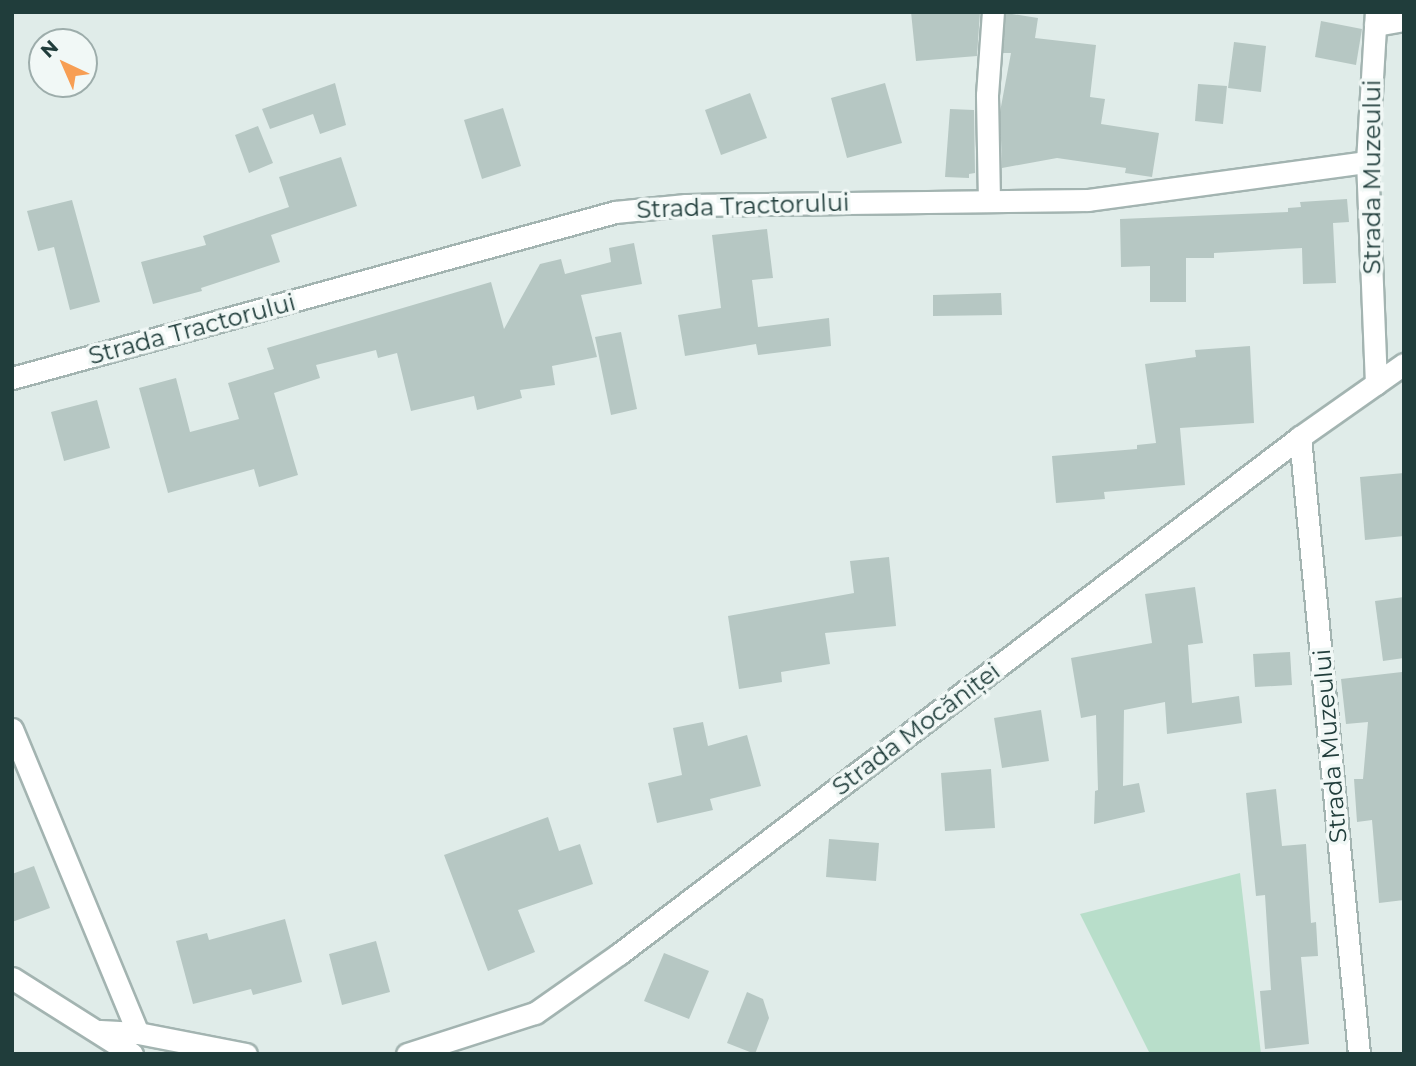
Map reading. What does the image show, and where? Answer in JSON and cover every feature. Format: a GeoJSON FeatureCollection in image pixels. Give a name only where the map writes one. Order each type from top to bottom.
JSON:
{"type":"FeatureCollection","features":[{"type":"Feature","properties":{"kind":"street"},"geometry":{"type":"LineString","coordinates":[[989,201],[987,95],[993,12]]}},
{"type":"Feature","properties":{"kind":"street"},"geometry":{"type":"LineString","coordinates":[[1376,18],[1404,20]]}},
{"type":"Feature","properties":{"kind":"street","name":"Strada Muzeului"},"geometry":{"type":"LineString","coordinates":[[1376,18],[1367,162],[1376,384]]}},
{"type":"Feature","properties":{"kind":"street","name":"Strada Tractorului"},"geometry":{"type":"LineString","coordinates":[[12,378],[615,212],[686,205],[1088,200],[1367,162]]}},
{"type":"Feature","properties":{"kind":"street","name":"Strada Mocăniței"},"geometry":{"type":"LineString","coordinates":[[407,1054],[535,1013],[641,937],[1300,437],[1404,364]]}},
{"type":"Feature","properties":{"kind":"street","name":"Strada Muzeului"},"geometry":{"type":"LineString","coordinates":[[1300,437],[1359,1054]]}},
{"type":"Feature","properties":{"kind":"street"},"geometry":{"type":"LineString","coordinates":[[12,729],[135,1043]]}},
{"type":"Feature","properties":{"kind":"street"},"geometry":{"type":"LineString","coordinates":[[12,978],[100,1031],[135,1043],[246,1054]]}},
{"type":"Feature","properties":{"kind":"green space"},"geometry":{"type":"Polygon","coordinates":[[[1240,873],[1261,1054],[1150,1054],[1080,914],[1240,873]]]}},
{"type":"Feature","properties":{"kind":"building"},"geometry":{"type":"Polygon","coordinates":[[[911,12],[980,12],[977,56],[916,61],[911,12]]]}},
{"type":"Feature","properties":{"kind":"building"},"geometry":{"type":"Polygon","coordinates":[[[1006,13],[1038,18],[1035,38],[1096,45],[1090,97],[1105,99],[1101,124],[1159,133],[1152,177],[1125,173],[1126,168],[1057,158],[1002,168],[1000,112],[1011,53],[1003,53],[1006,13]]]}},
{"type":"Feature","properties":{"kind":"building"},"geometry":{"type":"Polygon","coordinates":[[[1321,21],[1362,29],[1356,65],[1315,57],[1321,21]]]}},
{"type":"Feature","properties":{"kind":"building"},"geometry":{"type":"Polygon","coordinates":[[[1234,42],[1266,46],[1261,92],[1228,88],[1234,42]]]}},
{"type":"Feature","properties":{"kind":"building"},"geometry":{"type":"Polygon","coordinates":[[[335,83],[346,125],[320,134],[313,114],[270,129],[262,109],[335,83]]]}},
{"type":"Feature","properties":{"kind":"building"},"geometry":{"type":"Polygon","coordinates":[[[885,83],[902,143],[847,158],[831,98],[885,83]]]}},
{"type":"Feature","properties":{"kind":"building"},"geometry":{"type":"Polygon","coordinates":[[[1198,84],[1227,86],[1223,124],[1195,121],[1198,84]]]}},
{"type":"Feature","properties":{"kind":"building"},"geometry":{"type":"Polygon","coordinates":[[[750,93],[767,138],[721,155],[705,110],[750,93]]]}},
{"type":"Feature","properties":{"kind":"building"},"geometry":{"type":"Polygon","coordinates":[[[503,108],[521,166],[482,179],[464,120],[503,108]]]}},
{"type":"Feature","properties":{"kind":"building"},"geometry":{"type":"Polygon","coordinates":[[[950,109],[974,110],[975,173],[969,174],[969,178],[945,177],[950,109]]]}},
{"type":"Feature","properties":{"kind":"building"},"geometry":{"type":"Polygon","coordinates":[[[258,126],[273,163],[249,173],[235,135],[258,126]]]}},
{"type":"Feature","properties":{"kind":"building"},"geometry":{"type":"Polygon","coordinates":[[[341,157],[357,206],[271,235],[280,262],[201,288],[202,291],[153,304],[141,262],[206,245],[203,236],[289,207],[279,177],[341,157]]]}},
{"type":"Feature","properties":{"kind":"building"},"geometry":{"type":"Polygon","coordinates":[[[1347,199],[1349,222],[1333,223],[1336,283],[1303,284],[1302,248],[1214,253],[1214,258],[1186,258],[1186,302],[1150,302],[1150,266],[1121,267],[1120,219],[1288,212],[1288,208],[1301,207],[1300,202],[1347,199]]]}},
{"type":"Feature","properties":{"kind":"building"},"geometry":{"type":"Polygon","coordinates":[[[72,200],[100,302],[70,310],[54,247],[38,251],[27,211],[72,200]]]}},
{"type":"Feature","properties":{"kind":"building"},"geometry":{"type":"Polygon","coordinates":[[[767,229],[773,278],[752,280],[758,327],[829,318],[831,346],[758,355],[756,344],[685,356],[678,315],[721,308],[712,235],[767,229]]]}},
{"type":"Feature","properties":{"kind":"building"},"geometry":{"type":"Polygon","coordinates":[[[634,243],[642,284],[581,295],[597,357],[552,366],[555,385],[520,390],[522,398],[477,410],[474,396],[411,411],[397,353],[378,358],[376,350],[316,365],[320,378],[274,393],[298,475],[259,487],[254,469],[168,493],[139,388],[176,378],[190,432],[239,419],[228,383],[274,369],[267,348],[491,282],[504,329],[540,264],[561,259],[565,274],[611,262],[609,248],[634,243]]]}},
{"type":"Feature","properties":{"kind":"building"},"geometry":{"type":"Polygon","coordinates":[[[1001,293],[1002,315],[933,316],[933,295],[1001,293]]]}},
{"type":"Feature","properties":{"kind":"building"},"geometry":{"type":"Polygon","coordinates":[[[621,332],[637,409],[611,415],[595,337],[621,332]]]}},
{"type":"Feature","properties":{"kind":"building"},"geometry":{"type":"Polygon","coordinates":[[[1250,346],[1254,423],[1180,428],[1185,485],[1104,492],[1105,499],[1056,503],[1052,456],[1137,449],[1137,445],[1156,443],[1145,364],[1196,357],[1195,350],[1250,346]]]}},
{"type":"Feature","properties":{"kind":"building"},"geometry":{"type":"Polygon","coordinates":[[[97,400],[110,448],[64,461],[51,412],[97,400]]]}},
{"type":"Feature","properties":{"kind":"building"},"geometry":{"type":"Polygon","coordinates":[[[1404,473],[1404,536],[1365,540],[1360,477],[1404,473]]]}},
{"type":"Feature","properties":{"kind":"building"},"geometry":{"type":"Polygon","coordinates":[[[889,557],[896,626],[825,633],[830,664],[781,672],[782,682],[739,689],[728,616],[854,593],[850,561],[889,557]]]}},
{"type":"Feature","properties":{"kind":"building"},"geometry":{"type":"Polygon","coordinates":[[[1195,587],[1203,643],[1188,645],[1192,703],[1239,696],[1242,723],[1167,734],[1165,702],[1124,710],[1123,786],[1139,783],[1145,812],[1094,824],[1095,791],[1098,790],[1096,715],[1081,718],[1071,658],[1152,643],[1145,594],[1195,587]]]}},
{"type":"Feature","properties":{"kind":"building"},"geometry":{"type":"Polygon","coordinates":[[[1404,597],[1404,658],[1383,661],[1375,601],[1404,597]]]}},
{"type":"Feature","properties":{"kind":"building"},"geometry":{"type":"Polygon","coordinates":[[[1290,652],[1292,685],[1255,687],[1253,654],[1290,652]]]}},
{"type":"Feature","properties":{"kind":"building"},"geometry":{"type":"Polygon","coordinates":[[[1402,672],[1404,900],[1379,903],[1372,820],[1357,822],[1354,779],[1363,779],[1368,722],[1346,724],[1341,679],[1402,672]]]}},
{"type":"Feature","properties":{"kind":"building"},"geometry":{"type":"Polygon","coordinates":[[[1041,710],[1049,761],[1002,768],[994,718],[1041,710]]]}},
{"type":"Feature","properties":{"kind":"building"},"geometry":{"type":"Polygon","coordinates":[[[703,722],[708,746],[747,735],[761,786],[710,799],[713,810],[657,823],[648,783],[682,775],[673,728],[703,722]]]}},
{"type":"Feature","properties":{"kind":"building"},"geometry":{"type":"Polygon","coordinates":[[[991,769],[995,828],[945,831],[941,773],[991,769]]]}},
{"type":"Feature","properties":{"kind":"building"},"geometry":{"type":"Polygon","coordinates":[[[1276,789],[1282,846],[1306,844],[1311,923],[1316,922],[1318,956],[1301,957],[1309,1044],[1265,1049],[1260,991],[1271,990],[1265,895],[1256,896],[1246,793],[1276,789]]]}},
{"type":"Feature","properties":{"kind":"building"},"geometry":{"type":"Polygon","coordinates":[[[548,817],[559,851],[580,844],[593,884],[518,910],[535,952],[488,971],[444,855],[548,817]]]}},
{"type":"Feature","properties":{"kind":"building"},"geometry":{"type":"Polygon","coordinates":[[[829,839],[879,843],[876,881],[826,877],[829,839]]]}},
{"type":"Feature","properties":{"kind":"building"},"geometry":{"type":"Polygon","coordinates":[[[34,866],[50,908],[12,922],[12,874],[34,866]]]}},
{"type":"Feature","properties":{"kind":"building"},"geometry":{"type":"Polygon","coordinates":[[[285,919],[302,982],[253,995],[251,989],[193,1004],[176,941],[207,933],[209,940],[285,919]]]}},
{"type":"Feature","properties":{"kind":"building"},"geometry":{"type":"Polygon","coordinates":[[[376,941],[390,992],[342,1005],[329,954],[376,941]]]}},
{"type":"Feature","properties":{"kind":"building"},"geometry":{"type":"Polygon","coordinates":[[[664,953],[709,971],[689,1019],[644,1001],[664,953]]]}},
{"type":"Feature","properties":{"kind":"building"},"geometry":{"type":"Polygon","coordinates":[[[747,992],[763,999],[769,1018],[755,1054],[727,1043],[747,992]]]}}]}
